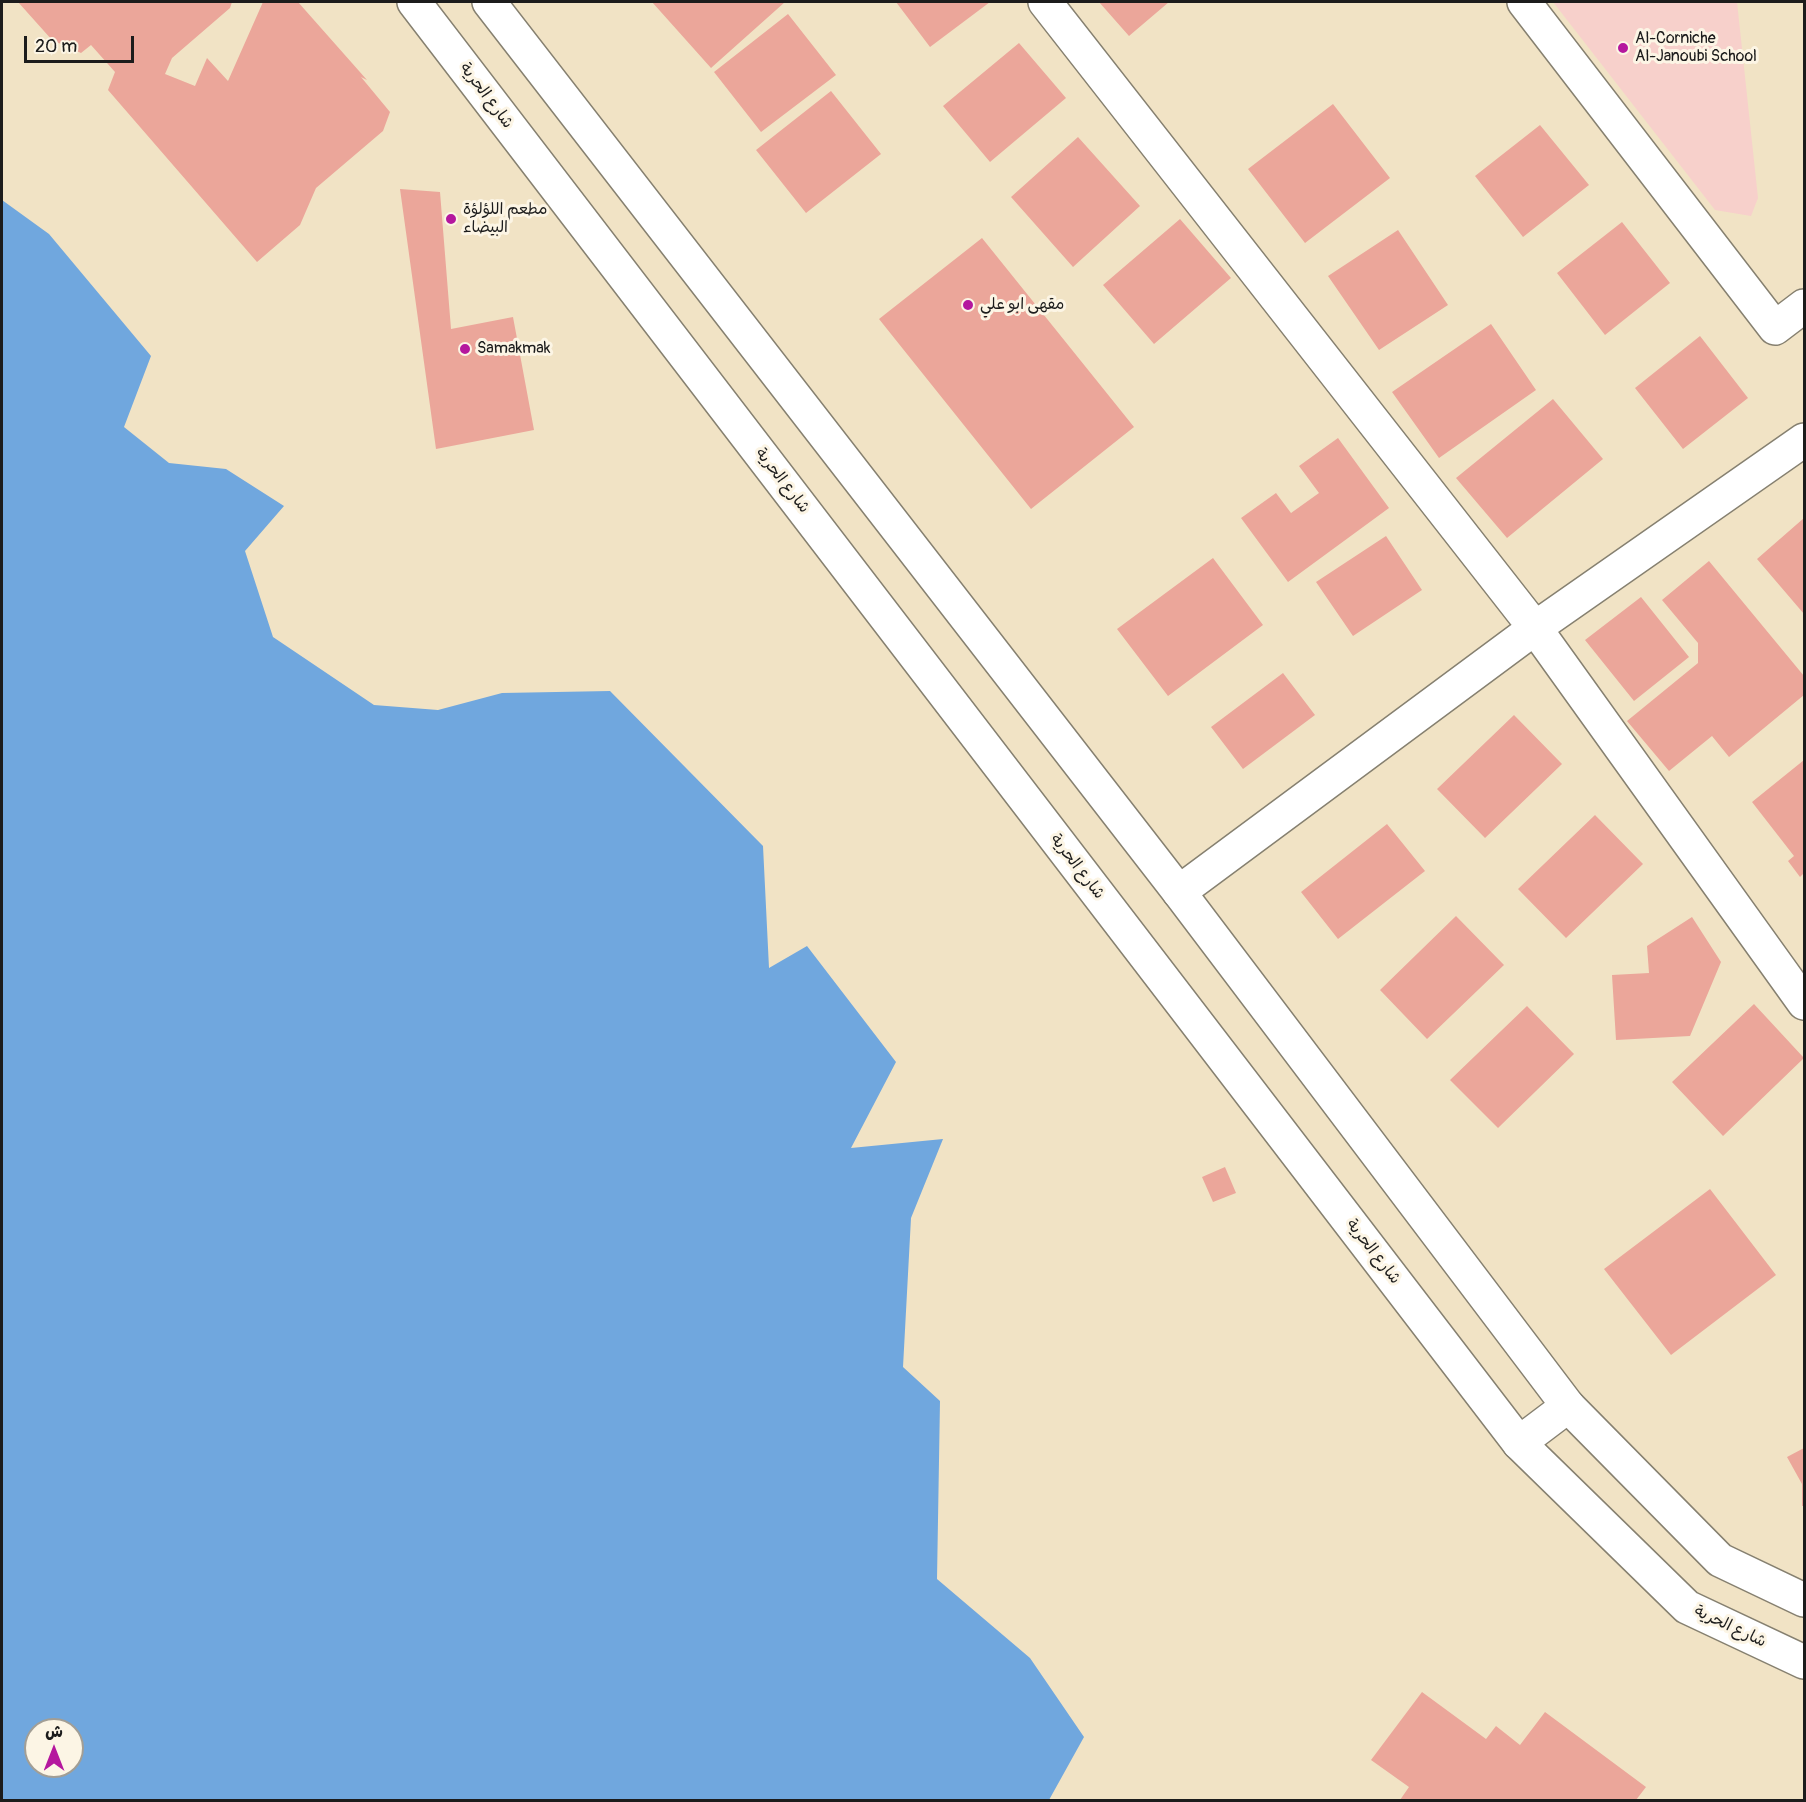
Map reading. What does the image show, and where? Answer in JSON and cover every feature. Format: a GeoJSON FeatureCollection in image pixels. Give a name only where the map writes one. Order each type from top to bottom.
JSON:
{"type":"FeatureCollection","features":[{"type":"Feature","properties":{"kind":"street"},"geometry":{"type":"LineString","coordinates":[[489,2],[1179,892],[1568,1406],[1720,1560],[1804,1600]]}},
{"type":"Feature","properties":{"kind":"street"},"geometry":{"type":"LineString","coordinates":[[1045,2],[1535,628],[1804,1003]]}},
{"type":"Feature","properties":{"kind":"street"},"geometry":{"type":"LineString","coordinates":[[1524,2],[1774,328],[1804,306]]}},
{"type":"Feature","properties":{"kind":"street","name":"شارع الحرية"},"geometry":{"type":"LineString","coordinates":[[422,4],[1520,1443],[1687,1607],[1804,1662]]}},
{"type":"Feature","properties":{"kind":"street"},"geometry":{"type":"LineString","coordinates":[[1179,892],[1535,628],[1804,440]]}},
{"type":"Feature","properties":{"kind":"street"},"geometry":{"type":"LineString","coordinates":[[1520,1443],[1568,1406]]}},
{"type":"Feature","properties":{"kind":"shaded area"},"geometry":{"type":"Polygon","coordinates":[[[1553,2],[1737,2],[1758,198],[1751,216],[1715,210],[1553,2]]]}},
{"type":"Feature","properties":{"kind":"water"},"geometry":{"type":"Polygon","coordinates":[[[2,200],[49,234],[151,356],[124,427],[169,463],[226,469],[284,506],[245,551],[273,637],[374,705],[438,710],[502,693],[610,691],[763,846],[769,968],[807,946],[896,1062],[851,1148],[943,1139],[911,1218],[903,1367],[940,1401],[937,1579],[1030,1658],[1084,1737],[1049,1800],[2,1800],[2,200]]]}},
{"type":"Feature","properties":{"kind":"building"},"geometry":{"type":"Polygon","coordinates":[[[18,2],[232,2],[230,8],[172,58],[165,74],[195,86],[207,58],[228,81],[263,2],[298,2],[367,80],[361,77],[390,112],[383,131],[316,188],[300,225],[257,262],[108,90],[115,72],[91,45],[81,53],[52,40],[18,2]]]}},
{"type":"Feature","properties":{"kind":"building"},"geometry":{"type":"Polygon","coordinates":[[[652,2],[785,2],[711,68],[652,2]]]}},
{"type":"Feature","properties":{"kind":"building"},"geometry":{"type":"Polygon","coordinates":[[[896,2],[990,2],[930,47],[896,2]]]}},
{"type":"Feature","properties":{"kind":"building"},"geometry":{"type":"Polygon","coordinates":[[[1099,2],[1169,2],[1129,36],[1099,2]]]}},
{"type":"Feature","properties":{"kind":"building"},"geometry":{"type":"Polygon","coordinates":[[[788,14],[836,75],[761,132],[714,72],[788,14]]]}},
{"type":"Feature","properties":{"kind":"building"},"geometry":{"type":"Polygon","coordinates":[[[1019,43],[1066,98],[990,162],[943,106],[1019,43]]]}},
{"type":"Feature","properties":{"kind":"building"},"geometry":{"type":"Polygon","coordinates":[[[831,91],[881,154],[806,213],[756,150],[831,91]]]}},
{"type":"Feature","properties":{"kind":"building"},"geometry":{"type":"Polygon","coordinates":[[[1333,104],[1390,178],[1305,243],[1248,169],[1333,104]]]}},
{"type":"Feature","properties":{"kind":"building"},"geometry":{"type":"Polygon","coordinates":[[[1540,125],[1589,185],[1523,237],[1475,176],[1540,125]]]}},
{"type":"Feature","properties":{"kind":"building"},"geometry":{"type":"Polygon","coordinates":[[[1078,137],[1140,206],[1073,267],[1011,197],[1078,137]]]}},
{"type":"Feature","properties":{"kind":"building"},"geometry":{"type":"Polygon","coordinates":[[[400,189],[440,192],[451,329],[513,317],[534,430],[436,449],[400,189]]]}},
{"type":"Feature","properties":{"kind":"building"},"geometry":{"type":"Polygon","coordinates":[[[1180,219],[1231,278],[1154,344],[1103,285],[1180,219]]]}},
{"type":"Feature","properties":{"kind":"building"},"geometry":{"type":"Polygon","coordinates":[[[1622,222],[1670,283],[1605,335],[1557,273],[1622,222]]]}},
{"type":"Feature","properties":{"kind":"building"},"geometry":{"type":"Polygon","coordinates":[[[1398,230],[1448,305],[1379,350],[1328,276],[1398,230]]]}},
{"type":"Feature","properties":{"kind":"building"},"geometry":{"type":"Polygon","coordinates":[[[982,238],[1134,427],[1031,509],[879,319],[982,238]]]}},
{"type":"Feature","properties":{"kind":"building"},"geometry":{"type":"Polygon","coordinates":[[[1491,324],[1536,390],[1439,458],[1392,392],[1491,324]]]}},
{"type":"Feature","properties":{"kind":"building"},"geometry":{"type":"Polygon","coordinates":[[[1700,336],[1748,398],[1683,449],[1635,388],[1700,336]]]}},
{"type":"Feature","properties":{"kind":"building"},"geometry":{"type":"Polygon","coordinates":[[[1553,399],[1603,459],[1507,538],[1456,478],[1553,399]]]}},
{"type":"Feature","properties":{"kind":"building"},"geometry":{"type":"Polygon","coordinates":[[[1338,438],[1389,508],[1288,582],[1241,518],[1276,493],[1291,513],[1319,493],[1299,466],[1338,438]]]}},
{"type":"Feature","properties":{"kind":"building"},"geometry":{"type":"Polygon","coordinates":[[[1804,518],[1804,614],[1757,559],[1804,518]]]}},
{"type":"Feature","properties":{"kind":"building"},"geometry":{"type":"Polygon","coordinates":[[[1386,536],[1422,590],[1353,636],[1316,582],[1386,536]]]}},
{"type":"Feature","properties":{"kind":"building"},"geometry":{"type":"Polygon","coordinates":[[[1213,558],[1263,625],[1168,696],[1117,629],[1213,558]]]}},
{"type":"Feature","properties":{"kind":"building"},"geometry":{"type":"Polygon","coordinates":[[[1709,561],[1804,676],[1804,695],[1729,757],[1712,736],[1669,771],[1627,721],[1698,663],[1698,643],[1662,600],[1709,561]]]}},
{"type":"Feature","properties":{"kind":"building"},"geometry":{"type":"Polygon","coordinates":[[[1641,597],[1689,657],[1634,701],[1585,640],[1641,597]]]}},
{"type":"Feature","properties":{"kind":"building"},"geometry":{"type":"Polygon","coordinates":[[[1283,673],[1315,715],[1243,769],[1211,727],[1283,673]]]}},
{"type":"Feature","properties":{"kind":"building"},"geometry":{"type":"Polygon","coordinates":[[[1514,715],[1562,764],[1485,838],[1437,789],[1514,715]]]}},
{"type":"Feature","properties":{"kind":"building"},"geometry":{"type":"Polygon","coordinates":[[[1804,760],[1804,873],[1800,877],[1788,861],[1794,856],[1752,802],[1804,760]]]}},
{"type":"Feature","properties":{"kind":"building"},"geometry":{"type":"Polygon","coordinates":[[[1595,815],[1643,864],[1566,938],[1518,889],[1595,815]]]}},
{"type":"Feature","properties":{"kind":"building"},"geometry":{"type":"Polygon","coordinates":[[[1387,824],[1425,871],[1338,939],[1301,892],[1387,824]]]}},
{"type":"Feature","properties":{"kind":"building"},"geometry":{"type":"Polygon","coordinates":[[[1456,916],[1504,965],[1427,1039],[1380,990],[1456,916]]]}},
{"type":"Feature","properties":{"kind":"building"},"geometry":{"type":"Polygon","coordinates":[[[1692,917],[1721,962],[1690,1036],[1616,1040],[1612,975],[1649,973],[1647,946],[1692,917]]]}},
{"type":"Feature","properties":{"kind":"building"},"geometry":{"type":"Polygon","coordinates":[[[1754,1004],[1804,1058],[1723,1136],[1672,1082],[1754,1004]]]}},
{"type":"Feature","properties":{"kind":"building"},"geometry":{"type":"Polygon","coordinates":[[[1527,1006],[1574,1054],[1498,1128],[1450,1080],[1527,1006]]]}},
{"type":"Feature","properties":{"kind":"building"},"geometry":{"type":"Polygon","coordinates":[[[1225,1167],[1236,1193],[1213,1202],[1202,1177],[1225,1167]]]}},
{"type":"Feature","properties":{"kind":"building"},"geometry":{"type":"Polygon","coordinates":[[[1710,1189],[1776,1275],[1671,1355],[1604,1269],[1710,1189]]]}},
{"type":"Feature","properties":{"kind":"building"},"geometry":{"type":"Polygon","coordinates":[[[1804,1448],[1804,1506],[1802,1506],[1802,1484],[1787,1457],[1804,1448]]]}},
{"type":"Feature","properties":{"kind":"building"},"geometry":{"type":"Polygon","coordinates":[[[1422,1692],[1486,1739],[1496,1726],[1520,1745],[1545,1712],[1646,1787],[1636,1800],[1400,1800],[1409,1787],[1371,1760],[1422,1692]]]}},
{"type":"Feature","properties":{"kind":"place","name":"Al-Corniche Al-Janoubi School"},"geometry":{"type":"Point","coordinates":[1623,48]}},
{"type":"Feature","properties":{"kind":"place","name":"مطعم اللؤلؤة البيضاء"},"geometry":{"type":"Point","coordinates":[451,219]}},
{"type":"Feature","properties":{"kind":"place","name":"مقهى ابو علي"},"geometry":{"type":"Point","coordinates":[968,305]}},
{"type":"Feature","properties":{"kind":"place","name":"Samakmak"},"geometry":{"type":"Point","coordinates":[465,349]}}]}
